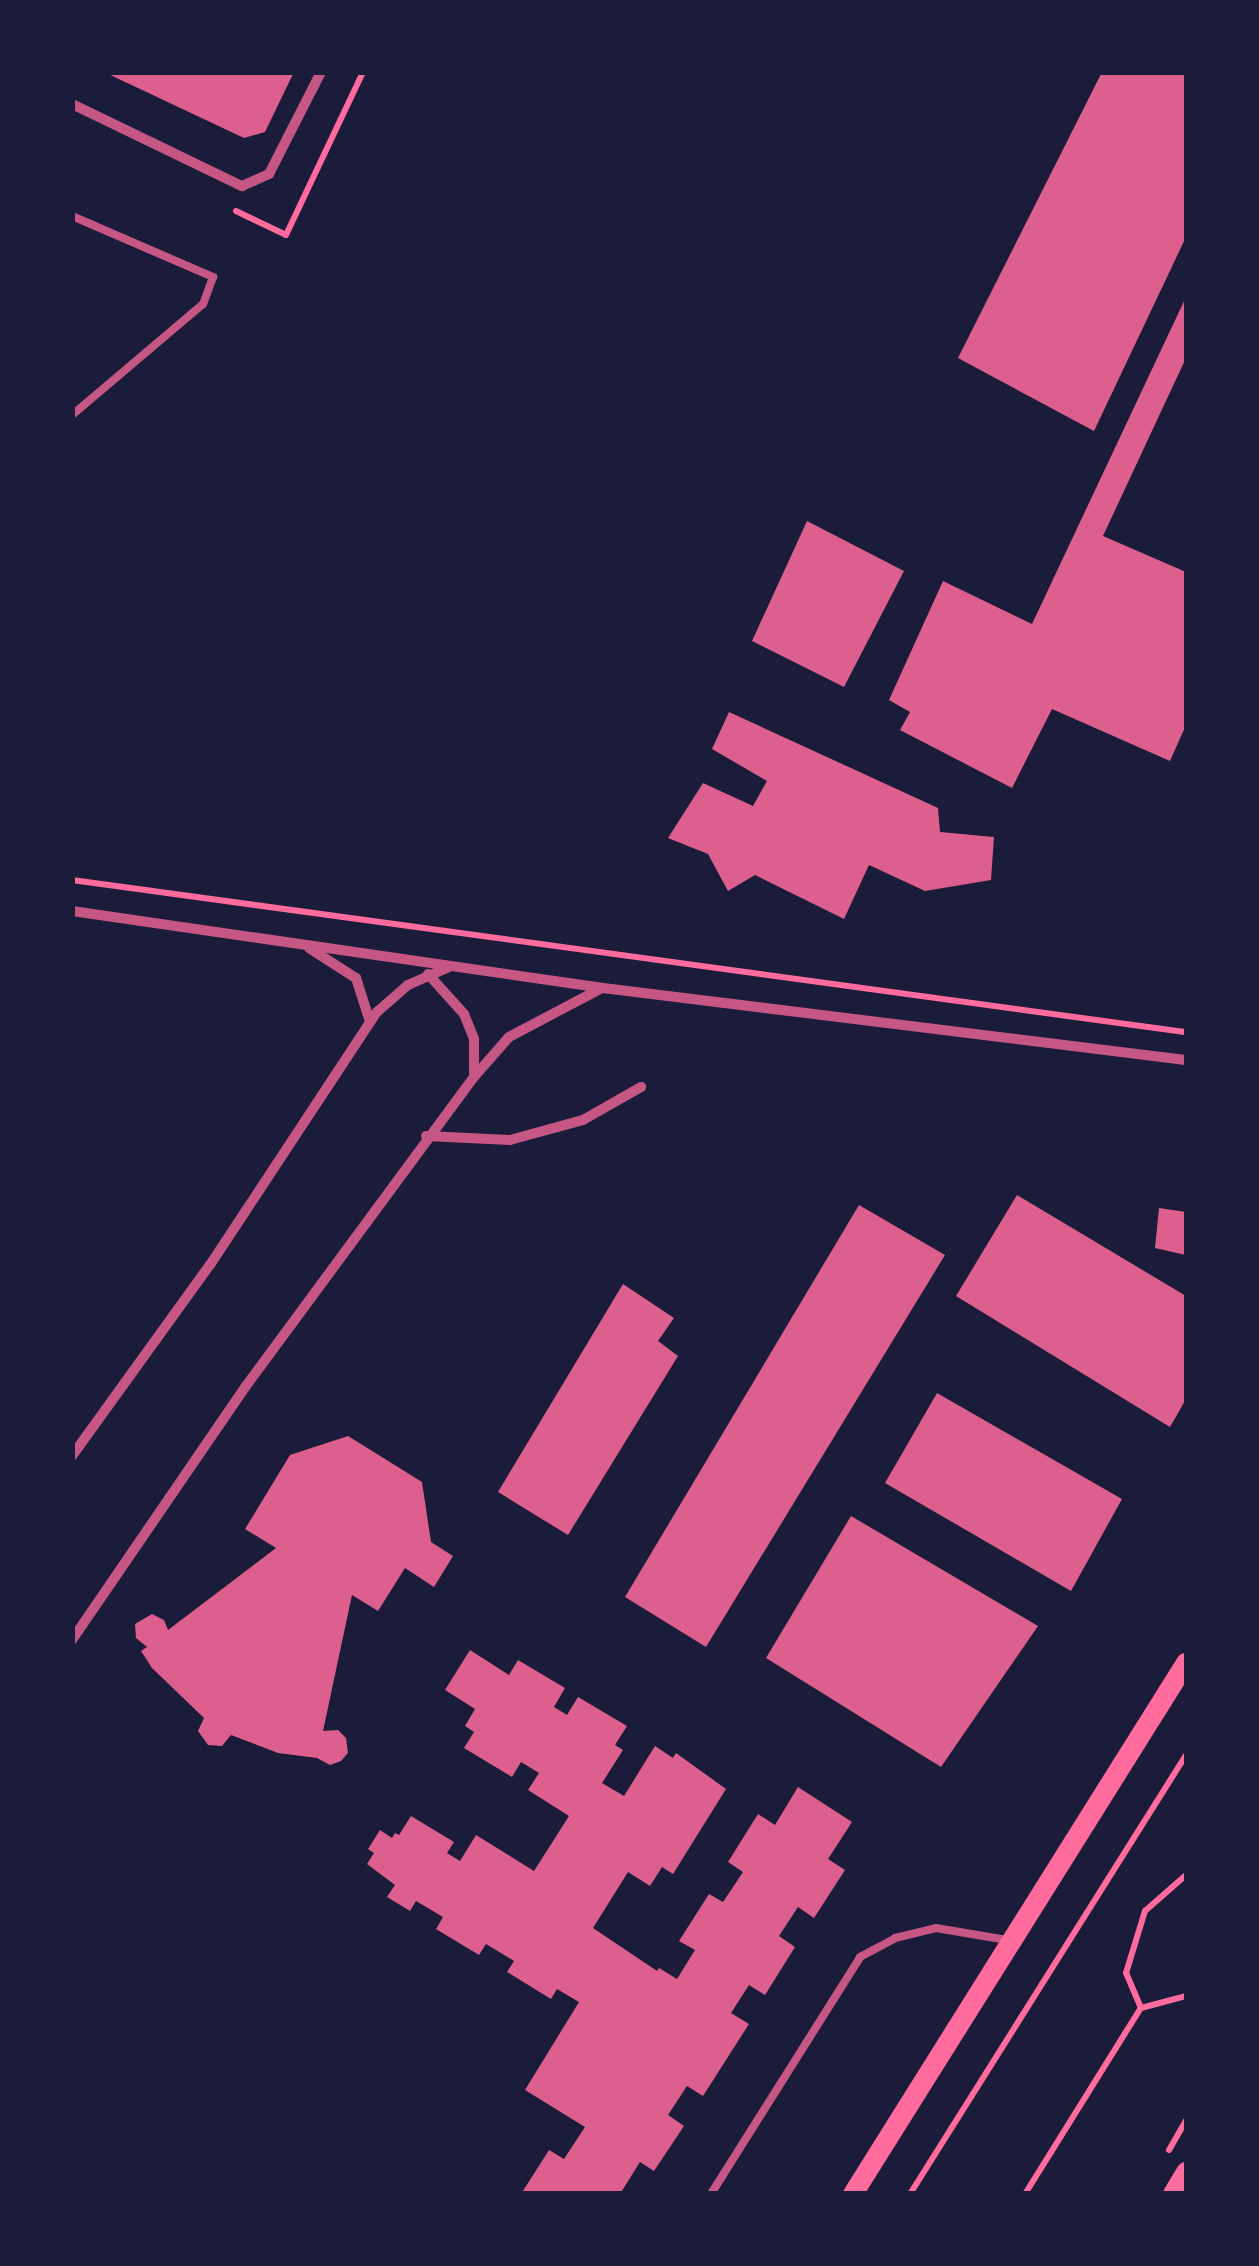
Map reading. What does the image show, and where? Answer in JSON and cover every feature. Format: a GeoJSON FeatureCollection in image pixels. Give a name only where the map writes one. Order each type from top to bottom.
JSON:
{"type":"FeatureCollection","features":[{"type":"Feature","properties":{"kind":"main road"},"geometry":{"type":"LineString","coordinates":[[853,2194],[1186,1663]]}},
{"type":"Feature","properties":{"kind":"main road"},"geometry":{"type":"LineString","coordinates":[[1173,2194],[1186,2172]]}},
{"type":"Feature","properties":{"kind":"street"},"geometry":{"type":"LineString","coordinates":[[72,104],[242,186],[270,174],[320,72]]}},
{"type":"Feature","properties":{"kind":"street"},"geometry":{"type":"LineString","coordinates":[[72,911],[604,988],[1186,1060]]}},
{"type":"Feature","properties":{"kind":"street"},"geometry":{"type":"LineString","coordinates":[[304,945],[356,978],[370,1022]]}},
{"type":"Feature","properties":{"kind":"street"},"geometry":{"type":"LineString","coordinates":[[407,960],[429,975],[464,1014],[474,1039],[474,1077]]}},
{"type":"Feature","properties":{"kind":"street"},"geometry":{"type":"LineString","coordinates":[[72,1456],[210,1265],[370,1022],[408,985],[450,966]]}},
{"type":"Feature","properties":{"kind":"street"},"geometry":{"type":"LineString","coordinates":[[72,1640],[246,1386],[426,1136],[474,1077],[509,1037],[604,988]]}},
{"type":"Feature","properties":{"kind":"street"},"geometry":{"type":"LineString","coordinates":[[426,1136],[510,1140],[583,1120],[642,1087]]}},
{"type":"Feature","properties":{"kind":"lane"},"geometry":{"type":"LineString","coordinates":[[72,216],[213,277],[203,304],[72,415]]}},
{"type":"Feature","properties":{"kind":"lane"},"geometry":{"type":"LineString","coordinates":[[711,2194],[860,1958],[894,1938],[936,1928],[1012,1940]]}},
{"type":"Feature","properties":{"kind":"path"},"geometry":{"type":"LineString","coordinates":[[286,235],[364,72]]}},
{"type":"Feature","properties":{"kind":"path"},"geometry":{"type":"LineString","coordinates":[[72,880],[1186,1032]]}},
{"type":"Feature","properties":{"kind":"path"},"geometry":{"type":"LineString","coordinates":[[910,2194],[1186,1755]]}},
{"type":"Feature","properties":{"kind":"path"},"geometry":{"type":"LineString","coordinates":[[1140,2008],[1126,1973],[1145,1911],[1186,1875]]}},
{"type":"Feature","properties":{"kind":"path"},"geometry":{"type":"LineString","coordinates":[[1025,2194],[1140,2008],[1186,1998]]}},
{"type":"Feature","properties":{"kind":"building"},"geometry":{"type":"Polygon","coordinates":[[[104,72],[294,72],[265,132],[244,138],[104,72]]]}},
{"type":"Feature","properties":{"kind":"building"},"geometry":{"type":"Polygon","coordinates":[[[1102,72],[1186,72],[1186,237],[1094,431],[958,358],[1102,72]]]}},
{"type":"Feature","properties":{"kind":"building"},"geometry":{"type":"Polygon","coordinates":[[[1186,297],[1186,358],[1103,536],[1186,572],[1186,725],[1170,761],[1052,709],[1012,788],[900,730],[910,712],[889,700],[943,581],[1032,624],[1186,297]]]}},
{"type":"Feature","properties":{"kind":"building"},"geometry":{"type":"Polygon","coordinates":[[[807,521],[904,571],[844,687],[752,641],[807,521]]]}},
{"type":"Feature","properties":{"kind":"building"},"geometry":{"type":"Polygon","coordinates":[[[729,712],[938,808],[940,832],[994,837],[991,880],[925,891],[869,865],[844,919],[755,875],[728,891],[708,854],[668,838],[703,783],[753,806],[767,781],[712,749],[729,712]]]}},
{"type":"Feature","properties":{"kind":"building"},"geometry":{"type":"Polygon","coordinates":[[[1017,1195],[1186,1296],[1186,1399],[1170,1427],[956,1296],[1017,1195]]]}},
{"type":"Feature","properties":{"kind":"building"},"geometry":{"type":"Polygon","coordinates":[[[859,1205],[945,1255],[706,1647],[625,1597],[859,1205]]]}},
{"type":"Feature","properties":{"kind":"building"},"geometry":{"type":"Polygon","coordinates":[[[1159,1208],[1186,1212],[1186,1255],[1155,1248],[1159,1208]]]}},
{"type":"Feature","properties":{"kind":"building"},"geometry":{"type":"Polygon","coordinates":[[[623,1284],[674,1318],[658,1341],[678,1356],[568,1535],[498,1492],[623,1284]]]}},
{"type":"Feature","properties":{"kind":"building"},"geometry":{"type":"Polygon","coordinates":[[[937,1393],[1122,1499],[1071,1591],[885,1483],[937,1393]]]}},
{"type":"Feature","properties":{"kind":"building"},"geometry":{"type":"Polygon","coordinates":[[[348,1436],[422,1482],[431,1542],[453,1556],[434,1587],[405,1568],[378,1611],[352,1595],[323,1731],[338,1730],[346,1738],[348,1753],[341,1761],[330,1765],[317,1758],[278,1753],[231,1735],[222,1746],[208,1745],[198,1731],[204,1718],[152,1668],[141,1651],[147,1647],[136,1638],[135,1624],[152,1614],[164,1620],[168,1630],[276,1548],[245,1529],[290,1455],[348,1436]]]}},
{"type":"Feature","properties":{"kind":"building"},"geometry":{"type":"Polygon","coordinates":[[[851,1516],[1038,1626],[941,1767],[766,1658],[851,1516]]]}},
{"type":"Feature","properties":{"kind":"building"},"geometry":{"type":"Polygon","coordinates":[[[470,1650],[509,1675],[518,1660],[565,1688],[554,1707],[567,1715],[578,1697],[627,1726],[615,1745],[623,1750],[602,1783],[624,1796],[655,1746],[673,1758],[676,1753],[726,1789],[673,1874],[662,1867],[650,1886],[628,1872],[593,1928],[657,1971],[659,1968],[677,1979],[695,1950],[679,1941],[709,1894],[723,1902],[743,1872],[728,1862],[758,1814],[775,1825],[798,1787],[852,1822],[828,1859],[845,1870],[814,1918],[798,1907],[779,1936],[795,1947],[765,1995],[749,1985],[731,2013],[749,2024],[703,2096],[687,2086],[668,2115],[684,2126],[654,2171],[640,2162],[620,2194],[521,2194],[549,2150],[564,2159],[585,2127],[525,2090],[579,2002],[557,1989],[551,1999],[507,1972],[514,1961],[486,1944],[479,1955],[436,1929],[443,1917],[416,1901],[410,1911],[387,1897],[395,1885],[367,1864],[374,1853],[368,1849],[380,1830],[392,1838],[395,1833],[399,1835],[411,1816],[454,1842],[447,1853],[460,1861],[476,1835],[534,1871],[569,1816],[528,1790],[539,1773],[521,1762],[512,1777],[464,1748],[474,1732],[465,1726],[475,1709],[445,1690],[470,1650]]]}}]}
